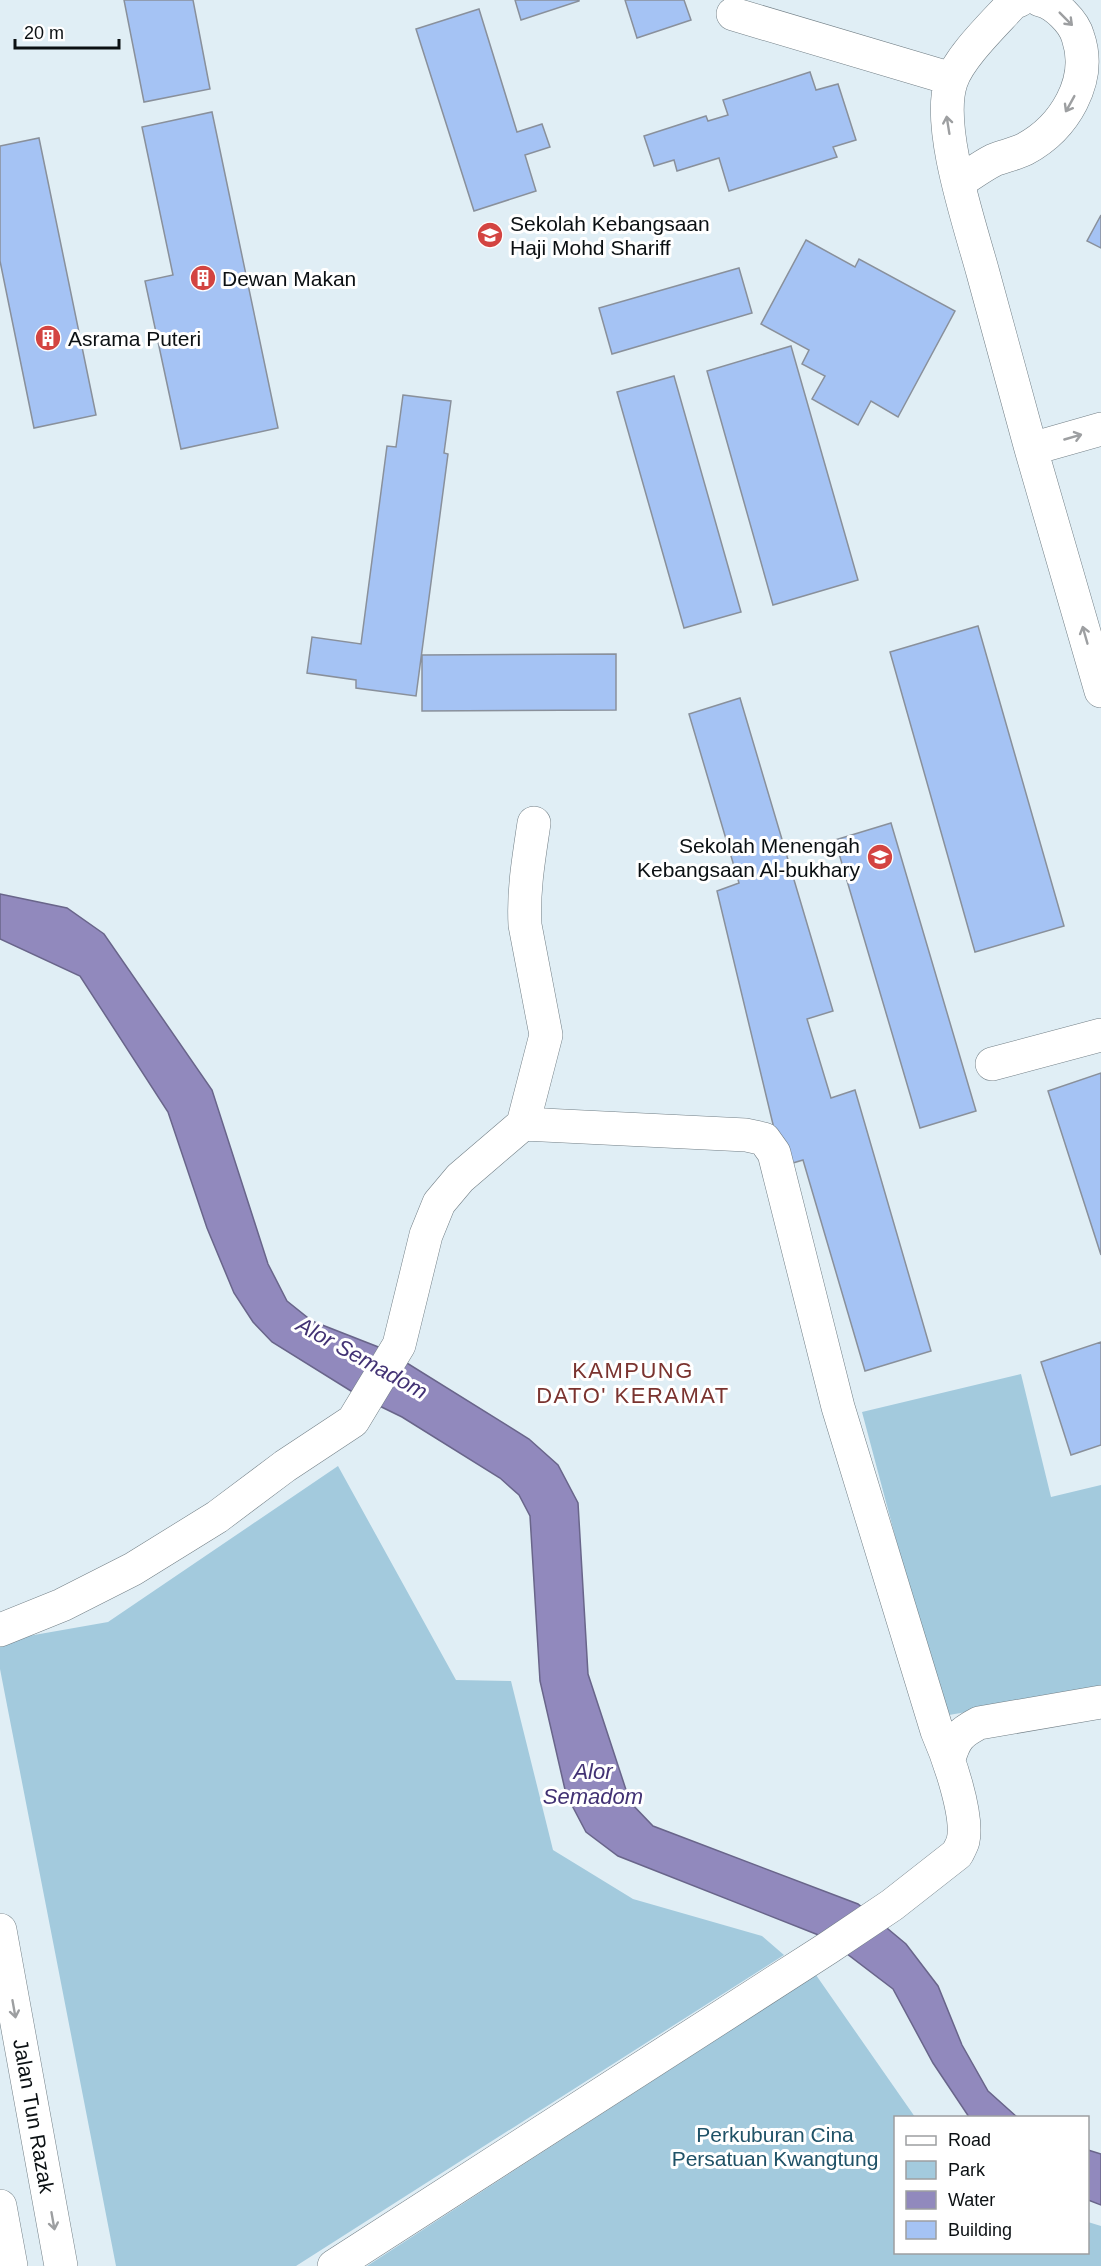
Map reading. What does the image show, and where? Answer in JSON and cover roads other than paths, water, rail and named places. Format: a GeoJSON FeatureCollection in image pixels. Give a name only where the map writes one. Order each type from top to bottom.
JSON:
{"type":"FeatureCollection","features":[{"type":"Feature","properties":{"kind":"street"},"geometry":{"type":"LineString","coordinates":[[1020,0],[1013,3],[970,52],[952,79],[947,97],[946,118],[959,182],[1031,449],[1101,691]]}},
{"type":"Feature","properties":{"kind":"street"},"geometry":{"type":"LineString","coordinates":[[959,182],[992,162],[1025,148],[1051,130],[1068,110],[1078,89],[1083,67],[1082,48],[1077,33],[1071,21],[1045,1],[1040,0]]}},
{"type":"Feature","properties":{"kind":"street"},"geometry":{"type":"LineString","coordinates":[[732,14],[952,79]]}},
{"type":"Feature","properties":{"kind":"street"},"geometry":{"type":"LineString","coordinates":[[1031,449],[1101,429]]}},
{"type":"Feature","properties":{"kind":"street"},"geometry":{"type":"LineString","coordinates":[[0,1630],[62,1605],[133,1569],[217,1517],[353,1421],[365,1404],[399,1345],[426,1235],[440,1203],[460,1178],[523,1124],[546,1035],[524,909],[524,893],[534,823]]}},
{"type":"Feature","properties":{"kind":"street"},"geometry":{"type":"LineString","coordinates":[[992,1064],[1101,1035]]}},
{"type":"Feature","properties":{"kind":"street"},"geometry":{"type":"LineString","coordinates":[[334,2266],[892,1905],[957,1854],[963,1841],[964,1823],[949,1759],[937,1731],[838,1407],[774,1153],[764,1139],[746,1135],[523,1124]]}},
{"type":"Feature","properties":{"kind":"street"},"geometry":{"type":"LineString","coordinates":[[949,1759],[953,1743],[962,1732],[979,1724],[1101,1702]]}},
{"type":"Feature","properties":{"kind":"street","name":"Jalan Tun Razak"},"geometry":{"type":"LineString","coordinates":[[0,1930],[61,2266]]}},
{"type":"Feature","properties":{"kind":"street"},"geometry":{"type":"LineString","coordinates":[[0,2206],[11,2266]]}},
{"type":"Feature","properties":{"kind":"water","name":"Alor Semadom"},"geometry":{"type":"Polygon","coordinates":[[[0,894],[67,908],[104,934],[212,1090],[268,1264],[287,1301],[312,1321],[386,1350],[529,1439],[558,1465],[578,1503],[588,1674],[630,1802],[653,1826],[858,1904],[906,1944],[938,1986],[962,2045],[988,2091],[1016,2116],[968,2116],[933,2063],[893,1989],[826,1938],[618,1856],[586,1832],[566,1794],[540,1681],[530,1516],[519,1495],[500,1478],[402,1417],[359,1396],[272,1342],[253,1322],[234,1293],[207,1228],[168,1112],[80,976],[0,939],[0,894]]]}},
{"type":"Feature","properties":{"kind":"water"},"geometry":{"type":"Polygon","coordinates":[[[1089,2150],[1101,2154],[1101,2205],[1089,2200],[1089,2150]]]}},
{"type":"Feature","properties":{"kind":"place","name":"Sekolah Kebangsaan Haji Mohd Shariff"},"geometry":{"type":"Point","coordinates":[490,235]}},
{"type":"Feature","properties":{"kind":"place","name":"Dewan Makan"},"geometry":{"type":"Point","coordinates":[203,278]}},
{"type":"Feature","properties":{"kind":"place","name":"Asrama Puteri"},"geometry":{"type":"Point","coordinates":[48,338]}},
{"type":"Feature","properties":{"kind":"place","name":"Sekolah Menengah Kebangsaan Al-bukhary"},"geometry":{"type":"Point","coordinates":[880,857]}},
{"type":"Feature","properties":{"kind":"district","name":"KAMPUNG DATO' KERAMAT"},"geometry":{"type":"Point","coordinates":[633,1382]}},
{"type":"Feature","properties":{"kind":"park label","name":"Perkuburan Cina Persatuan Kwangtung"},"geometry":{"type":"Point","coordinates":[775,2146]}}]}
